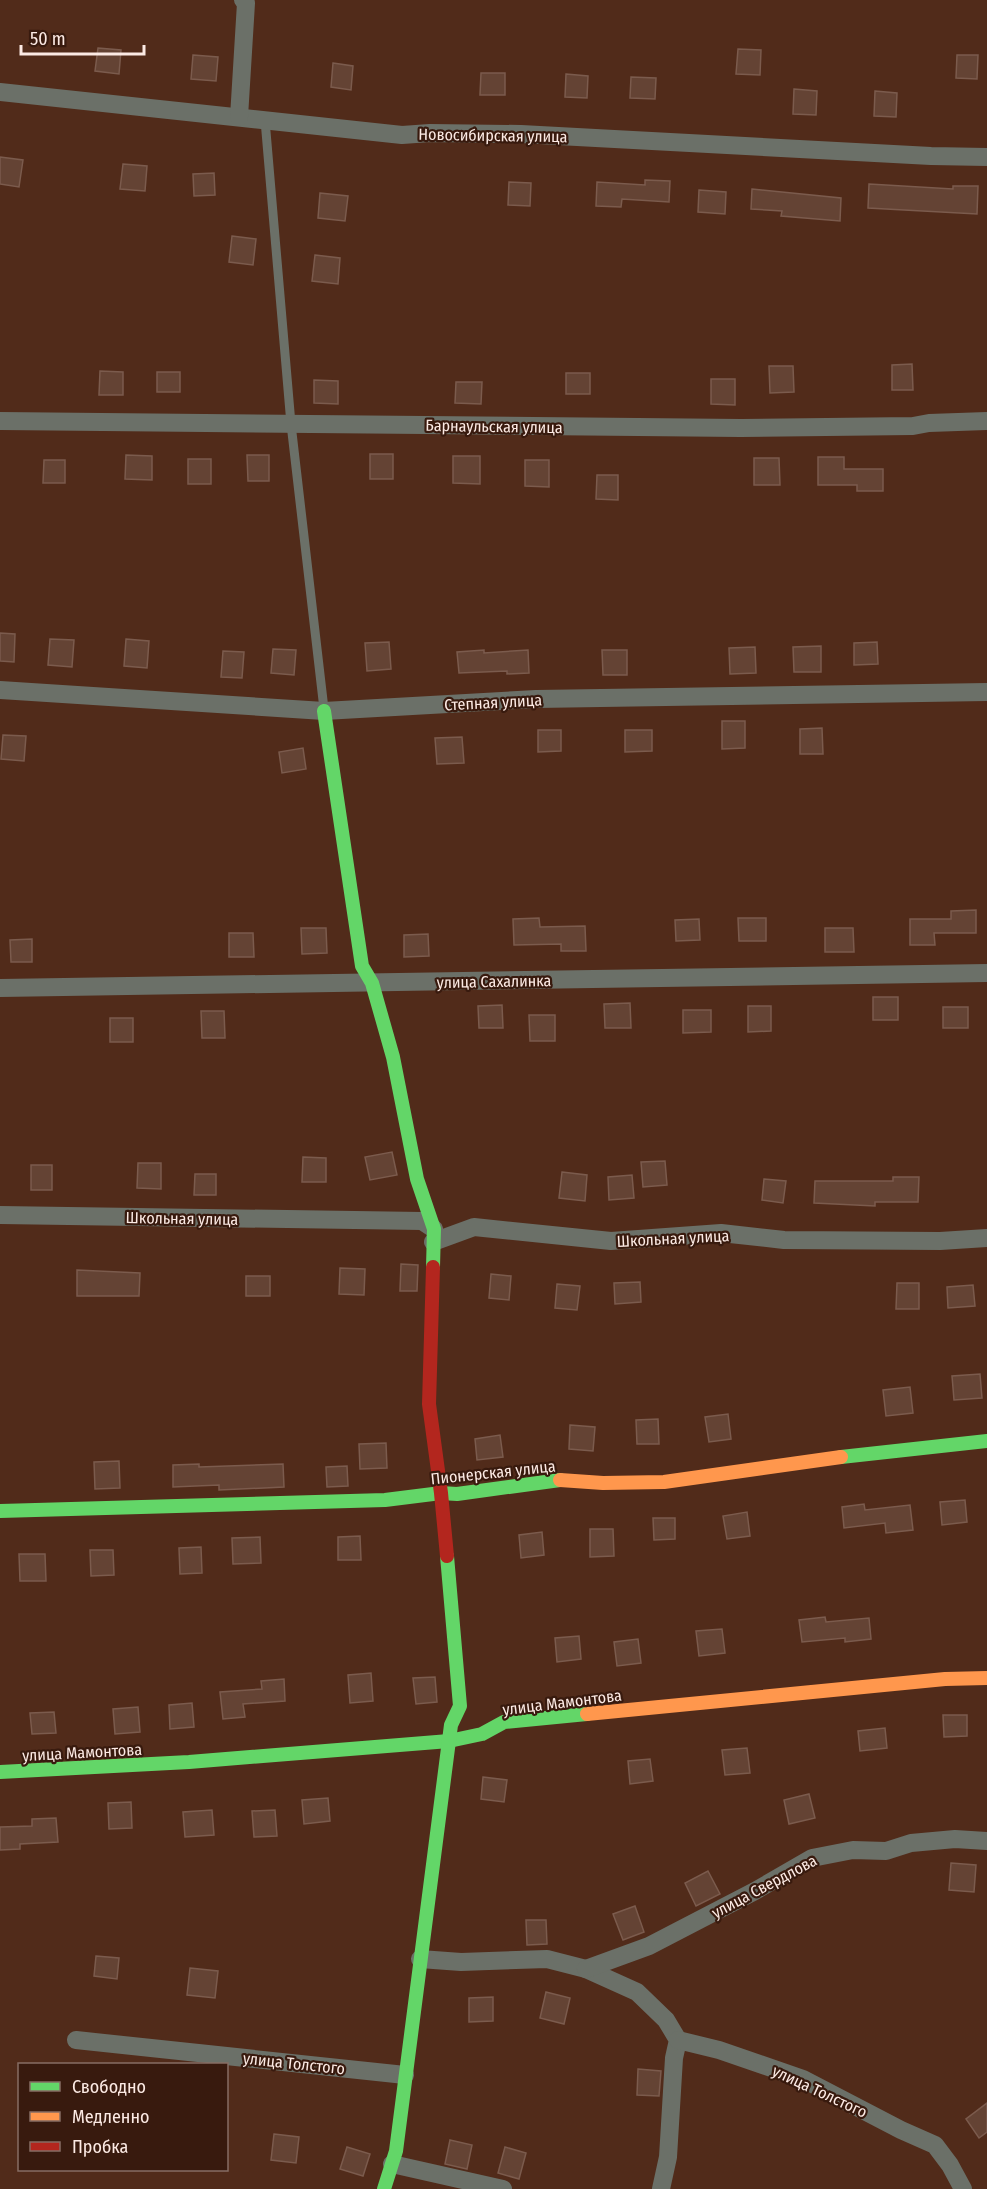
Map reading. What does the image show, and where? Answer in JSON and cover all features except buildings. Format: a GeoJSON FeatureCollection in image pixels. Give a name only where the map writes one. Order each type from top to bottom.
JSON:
{"type":"FeatureCollection","features":[{"type":"Feature","properties":{"kind":"street"},"geometry":{"type":"LineString","coordinates":[[239,117],[247,1]]}},
{"type":"Feature","properties":{"kind":"street","name":"Новосибирская улица"},"geometry":{"type":"LineString","coordinates":[[0,92],[402,135],[430,132],[521,134],[987,157]]}},
{"type":"Feature","properties":{"kind":"street","name":"Барнаульская улица"},"geometry":{"type":"LineString","coordinates":[[0,421],[741,428],[913,426],[929,423],[987,421]]}},
{"type":"Feature","properties":{"kind":"street","name":"Степная улица"},"geometry":{"type":"LineString","coordinates":[[0,690],[324,711],[536,699],[987,692]]}},
{"type":"Feature","properties":{"kind":"street"},"geometry":{"type":"LineString","coordinates":[[324,711],[362,966],[372,983],[393,1057],[417,1179],[434,1236],[429,1404],[441,1493],[460,1706],[451,1725],[396,2151],[384,2189]]}},
{"type":"Feature","properties":{"kind":"street","name":"улица Сахалинка"},"geometry":{"type":"LineString","coordinates":[[0,988],[987,973]]}},
{"type":"Feature","properties":{"kind":"street","name":"Школьная улица"},"geometry":{"type":"LineString","coordinates":[[0,1215],[422,1221],[434,1236],[474,1227],[611,1241],[721,1233],[784,1240],[940,1241],[987,1238]]}},
{"type":"Feature","properties":{"kind":"street","name":"Пионерская улица"},"geometry":{"type":"LineString","coordinates":[[0,1511],[385,1500],[441,1493],[456,1494],[562,1480],[603,1483],[664,1482],[790,1463],[987,1441]]}},
{"type":"Feature","properties":{"kind":"street","name":"улица Мамонтова"},"geometry":{"type":"LineString","coordinates":[[0,1772],[189,1762],[449,1741],[482,1734],[504,1722],[945,1679],[987,1678]]}},
{"type":"Feature","properties":{"kind":"street","name":"улица Свердлова"},"geometry":{"type":"LineString","coordinates":[[586,1969],[649,1946],[755,1891],[812,1858],[853,1850],[886,1851],[911,1843],[955,1839],[987,1841]]}},
{"type":"Feature","properties":{"kind":"street"},"geometry":{"type":"LineString","coordinates":[[420,1959],[461,1962],[547,1959],[586,1969],[637,1992],[666,2020],[678,2040],[674,2058],[668,2157],[662,2189]]}},
{"type":"Feature","properties":{"kind":"street","name":"улица Толстого"},"geometry":{"type":"LineString","coordinates":[[76,2040],[405,2075]]}},
{"type":"Feature","properties":{"kind":"street","name":"улица Толстого"},"geometry":{"type":"LineString","coordinates":[[678,2040],[719,2050],[802,2079],[935,2145],[950,2165],[963,2189]]}},
{"type":"Feature","properties":{"kind":"street"},"geometry":{"type":"LineString","coordinates":[[392,2164],[503,2189]]}},
{"type":"Feature","properties":{"kind":"lane"},"geometry":{"type":"LineString","coordinates":[[265,120],[291,424],[324,711]]}},
{"type":"Feature","properties":{"kind":"traffic: fast"},"geometry":{"type":"LineString","coordinates":[[324,711],[362,966],[372,983],[393,1057],[417,1179],[434,1229],[433,1267]]}},
{"type":"Feature","properties":{"kind":"traffic: fast"},"geometry":{"type":"LineString","coordinates":[[841,1457],[987,1441]]}},
{"type":"Feature","properties":{"kind":"traffic: fast"},"geometry":{"type":"LineString","coordinates":[[0,1511],[385,1500],[441,1493],[457,1494],[560,1480]]}},
{"type":"Feature","properties":{"kind":"traffic: fast"},"geometry":{"type":"LineString","coordinates":[[384,2189],[396,2151],[451,1725],[460,1706],[447,1556]]}},
{"type":"Feature","properties":{"kind":"traffic: fast"},"geometry":{"type":"LineString","coordinates":[[0,1772],[189,1762],[449,1741],[482,1734],[504,1722],[587,1714]]}},
{"type":"Feature","properties":{"kind":"traffic: slow"},"geometry":{"type":"LineString","coordinates":[[560,1480],[603,1483],[664,1482],[841,1457]]}},
{"type":"Feature","properties":{"kind":"traffic: slow"},"geometry":{"type":"LineString","coordinates":[[587,1714],[945,1679],[987,1678]]}},
{"type":"Feature","properties":{"kind":"traffic: jam"},"geometry":{"type":"LineString","coordinates":[[433,1267],[429,1404],[447,1556]]}}]}
